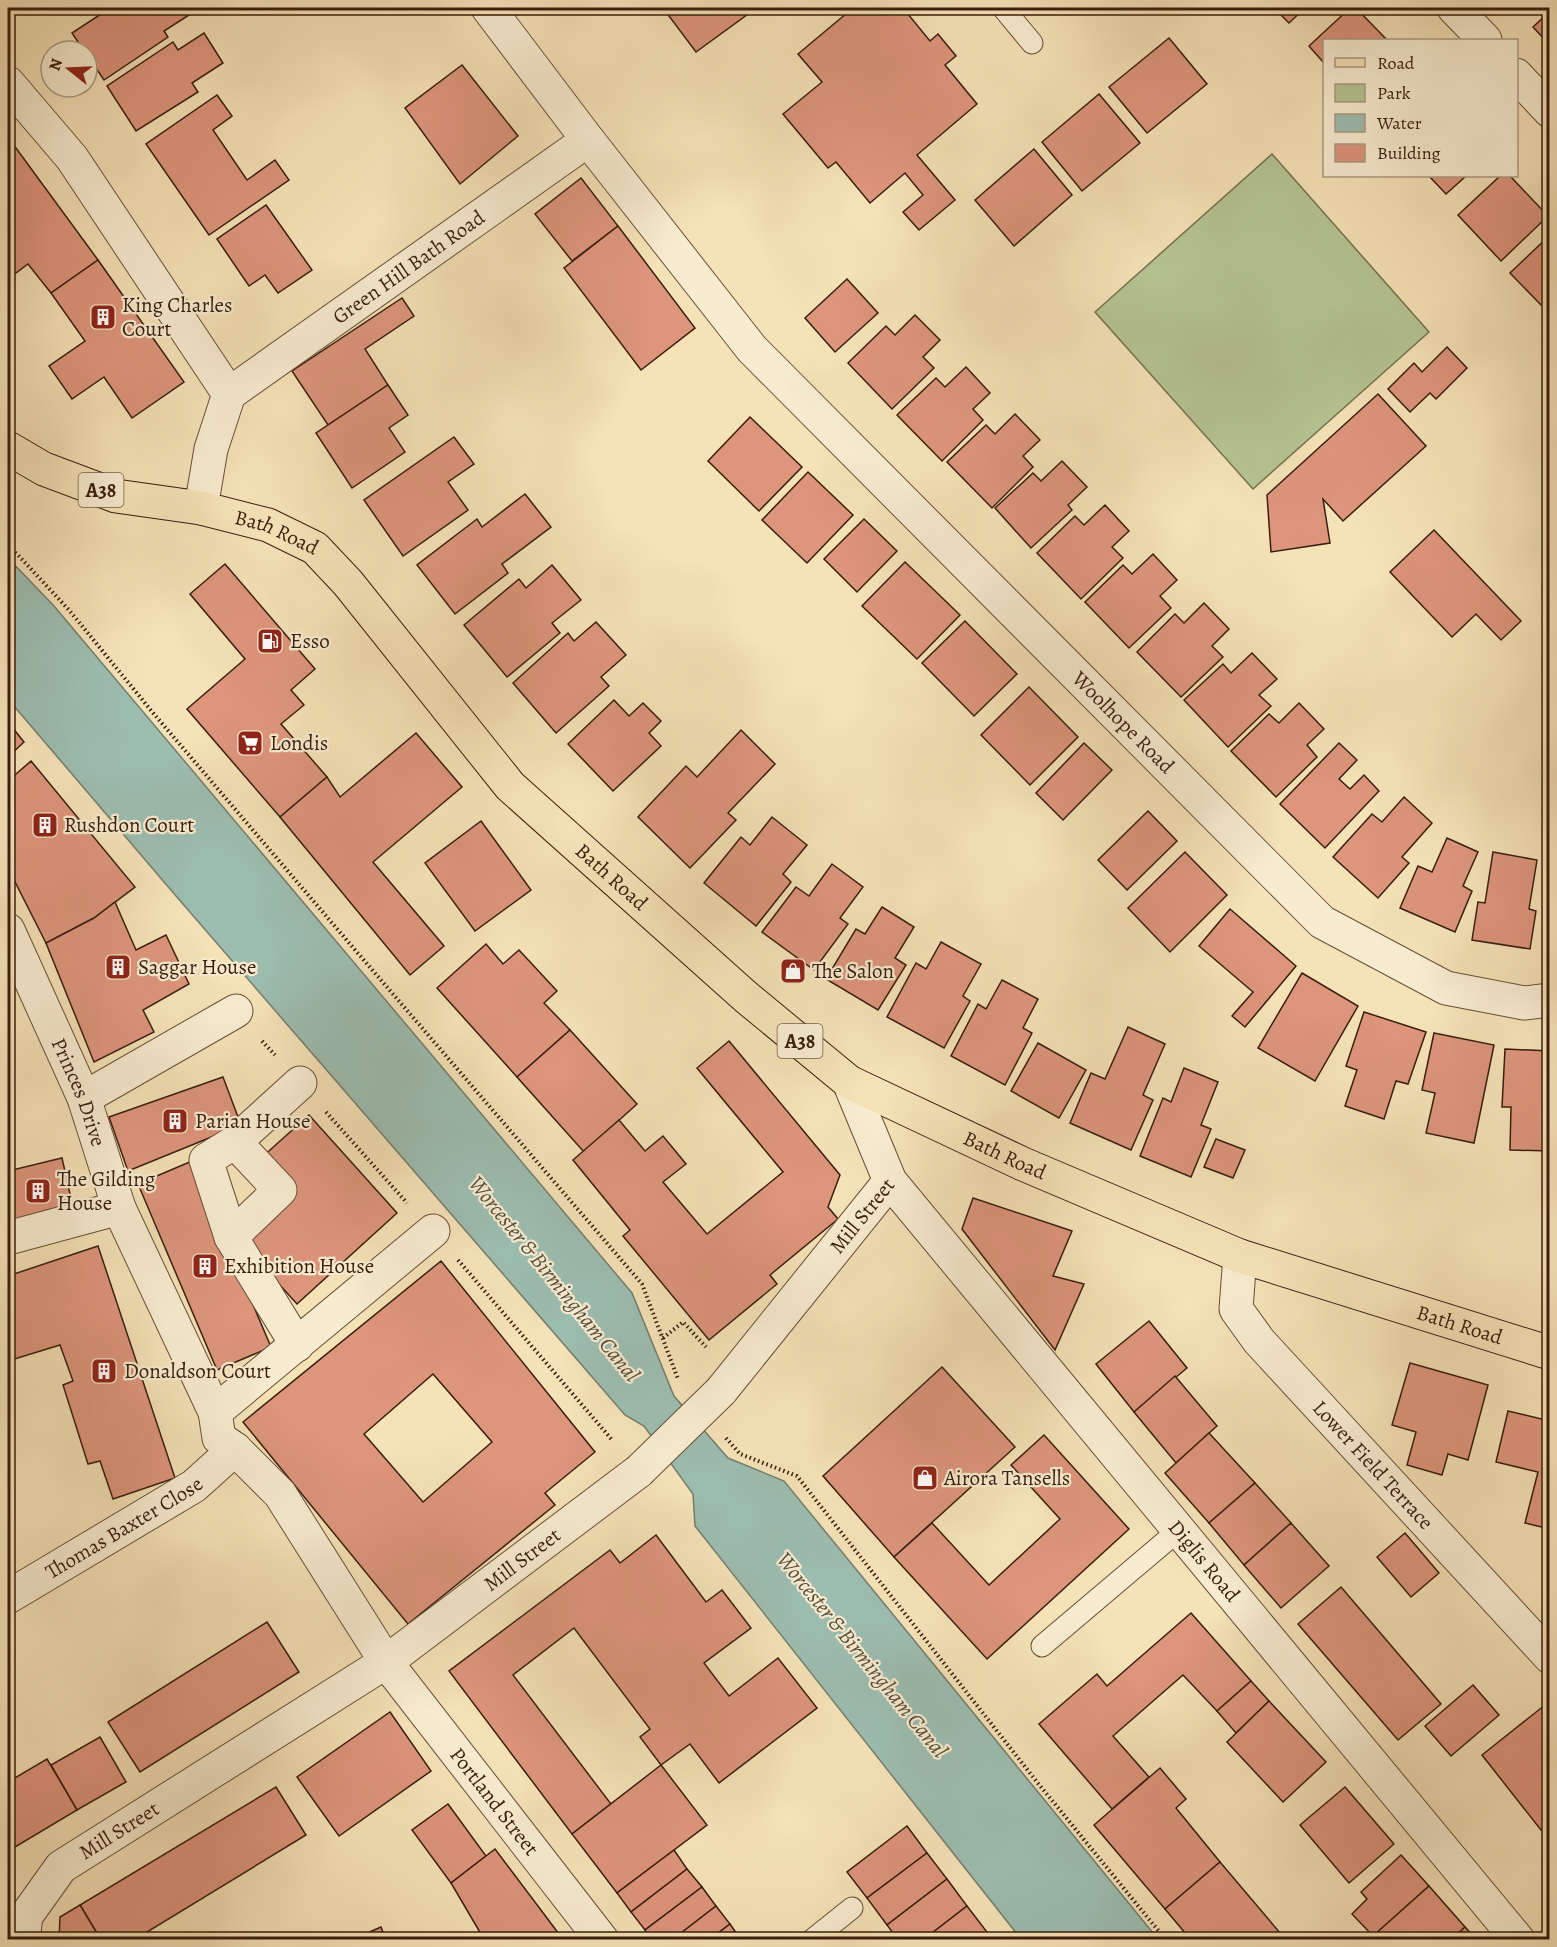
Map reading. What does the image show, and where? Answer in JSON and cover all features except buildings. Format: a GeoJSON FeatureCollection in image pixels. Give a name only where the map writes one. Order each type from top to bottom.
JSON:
{"type":"FeatureCollection","features":[{"type":"Feature","properties":{"kind":"main road","name":"A38"},"geometry":{"type":"LineString","coordinates":[[8,448],[44,469],[116,496],[201,508]]}},
{"type":"Feature","properties":{"kind":"main road","name":"Bath Road"},"geometry":{"type":"LineString","coordinates":[[201,508],[268,525],[315,548],[348,583],[510,786],[746,997],[849,1082],[1023,1164],[1240,1256],[1550,1353]]}},
{"type":"Feature","properties":{"kind":"street"},"geometry":{"type":"LineString","coordinates":[[488,8],[588,140]]}},
{"type":"Feature","properties":{"kind":"street"},"geometry":{"type":"LineString","coordinates":[[1454,8],[1484,39]]}},
{"type":"Feature","properties":{"kind":"street"},"geometry":{"type":"LineString","coordinates":[[1518,77],[1550,111]]}},
{"type":"Feature","properties":{"kind":"street"},"geometry":{"type":"LineString","coordinates":[[8,82],[72,159],[229,394],[212,449],[201,508]]}},
{"type":"Feature","properties":{"kind":"street","name":"Woolhope Road"},"geometry":{"type":"LineString","coordinates":[[588,140],[752,349],[1322,922],[1446,988],[1524,1003],[1550,1000]]}},
{"type":"Feature","properties":{"kind":"street","name":"Green Hill Bath Road"},"geometry":{"type":"LineString","coordinates":[[229,394],[588,140]]}},
{"type":"Feature","properties":{"kind":"street","name":"Princes Drive"},"geometry":{"type":"LineString","coordinates":[[8,930],[84,1098],[119,1208],[215,1412],[219,1438],[235,1449]]}},
{"type":"Feature","properties":{"kind":"street"},"geometry":{"type":"LineString","coordinates":[[84,1098],[236,1011]]}},
{"type":"Feature","properties":{"kind":"street","name":"Mill Street"},"geometry":{"type":"LineString","coordinates":[[23,1940],[26,1916],[61,1867],[386,1662],[639,1471],[727,1384],[890,1181],[849,1082]]}},
{"type":"Feature","properties":{"kind":"street"},"geometry":{"type":"LineString","coordinates":[[297,1345],[231,1237],[206,1160],[235,1142],[300,1083]]}},
{"type":"Feature","properties":{"kind":"street"},"geometry":{"type":"LineString","coordinates":[[231,1237],[280,1190],[235,1142]]}},
{"type":"Feature","properties":{"kind":"street","name":"Diglis Road"},"geometry":{"type":"LineString","coordinates":[[890,1181],[1518,1940]]}},
{"type":"Feature","properties":{"kind":"street"},"geometry":{"type":"LineString","coordinates":[[8,1238],[119,1208]]}},
{"type":"Feature","properties":{"kind":"street"},"geometry":{"type":"LineString","coordinates":[[215,1412],[433,1231]]}},
{"type":"Feature","properties":{"kind":"street","name":"Lower Field Terrace"},"geometry":{"type":"LineString","coordinates":[[1240,1256],[1236,1309],[1259,1341],[1550,1658]]}},
{"type":"Feature","properties":{"kind":"street","name":"Thomas Baxter Close"},"geometry":{"type":"LineString","coordinates":[[8,1597],[194,1486],[235,1449]]}},
{"type":"Feature","properties":{"kind":"street","name":"Portland Street"},"geometry":{"type":"LineString","coordinates":[[235,1449],[280,1494],[386,1662],[602,1940]]}},
{"type":"Feature","properties":{"kind":"lane"},"geometry":{"type":"LineString","coordinates":[[1003,8],[1032,43]]}},
{"type":"Feature","properties":{"kind":"lane"},"geometry":{"type":"LineString","coordinates":[[1042,1646],[1179,1530]]}},
{"type":"Feature","properties":{"kind":"lane"},"geometry":{"type":"LineString","coordinates":[[812,1940],[852,1908]]}},
{"type":"Feature","properties":{"kind":"path"},"geometry":{"type":"LineString","coordinates":[[8,547],[69,610],[154,714],[642,1284],[679,1382]]}},
{"type":"Feature","properties":{"kind":"path"},"geometry":{"type":"LineString","coordinates":[[663,1338],[683,1322],[727,1384]]}},
{"type":"Feature","properties":{"kind":"path"},"geometry":{"type":"LineString","coordinates":[[724,1436],[740,1454],[797,1476],[1036,1782],[1166,1940]]}},
{"type":"Feature","properties":{"kind":"green space"},"geometry":{"type":"Polygon","coordinates":[[[1272,154],[1429,332],[1253,489],[1095,312],[1272,154]]]}},
{"type":"Feature","properties":{"kind":"water","name":"Worcester & Birmingham Canal"},"geometry":{"type":"Polygon","coordinates":[[[8,558],[54,606],[632,1293],[674,1396],[728,1458],[784,1481],[1158,1939],[1021,1939],[695,1526],[693,1494],[644,1426],[625,1415],[8,699],[8,558]]]}},
{"type":"Feature","properties":{"kind":"place","name":"King Charles Court"},"geometry":{"type":"Point","coordinates":[103,317]}},
{"type":"Feature","properties":{"kind":"place","name":"Esso"},"geometry":{"type":"Point","coordinates":[270,641]}},
{"type":"Feature","properties":{"kind":"place","name":"Londis"},"geometry":{"type":"Point","coordinates":[250,743]}},
{"type":"Feature","properties":{"kind":"place","name":"Rushdon Court"},"geometry":{"type":"Point","coordinates":[45,825]}},
{"type":"Feature","properties":{"kind":"place","name":"Saggar House"},"geometry":{"type":"Point","coordinates":[118,967]}},
{"type":"Feature","properties":{"kind":"place","name":"The Salon"},"geometry":{"type":"Point","coordinates":[793,971]}},
{"type":"Feature","properties":{"kind":"place","name":"Parian House"},"geometry":{"type":"Point","coordinates":[175,1121]}},
{"type":"Feature","properties":{"kind":"place","name":"The Gilding House"},"geometry":{"type":"Point","coordinates":[38,1191]}},
{"type":"Feature","properties":{"kind":"place","name":"Exhibition House"},"geometry":{"type":"Point","coordinates":[205,1266]}},
{"type":"Feature","properties":{"kind":"place","name":"Donaldson Court"},"geometry":{"type":"Point","coordinates":[104,1371]}},
{"type":"Feature","properties":{"kind":"place","name":"Airora Tansells"},"geometry":{"type":"Point","coordinates":[925,1478]}}]}
